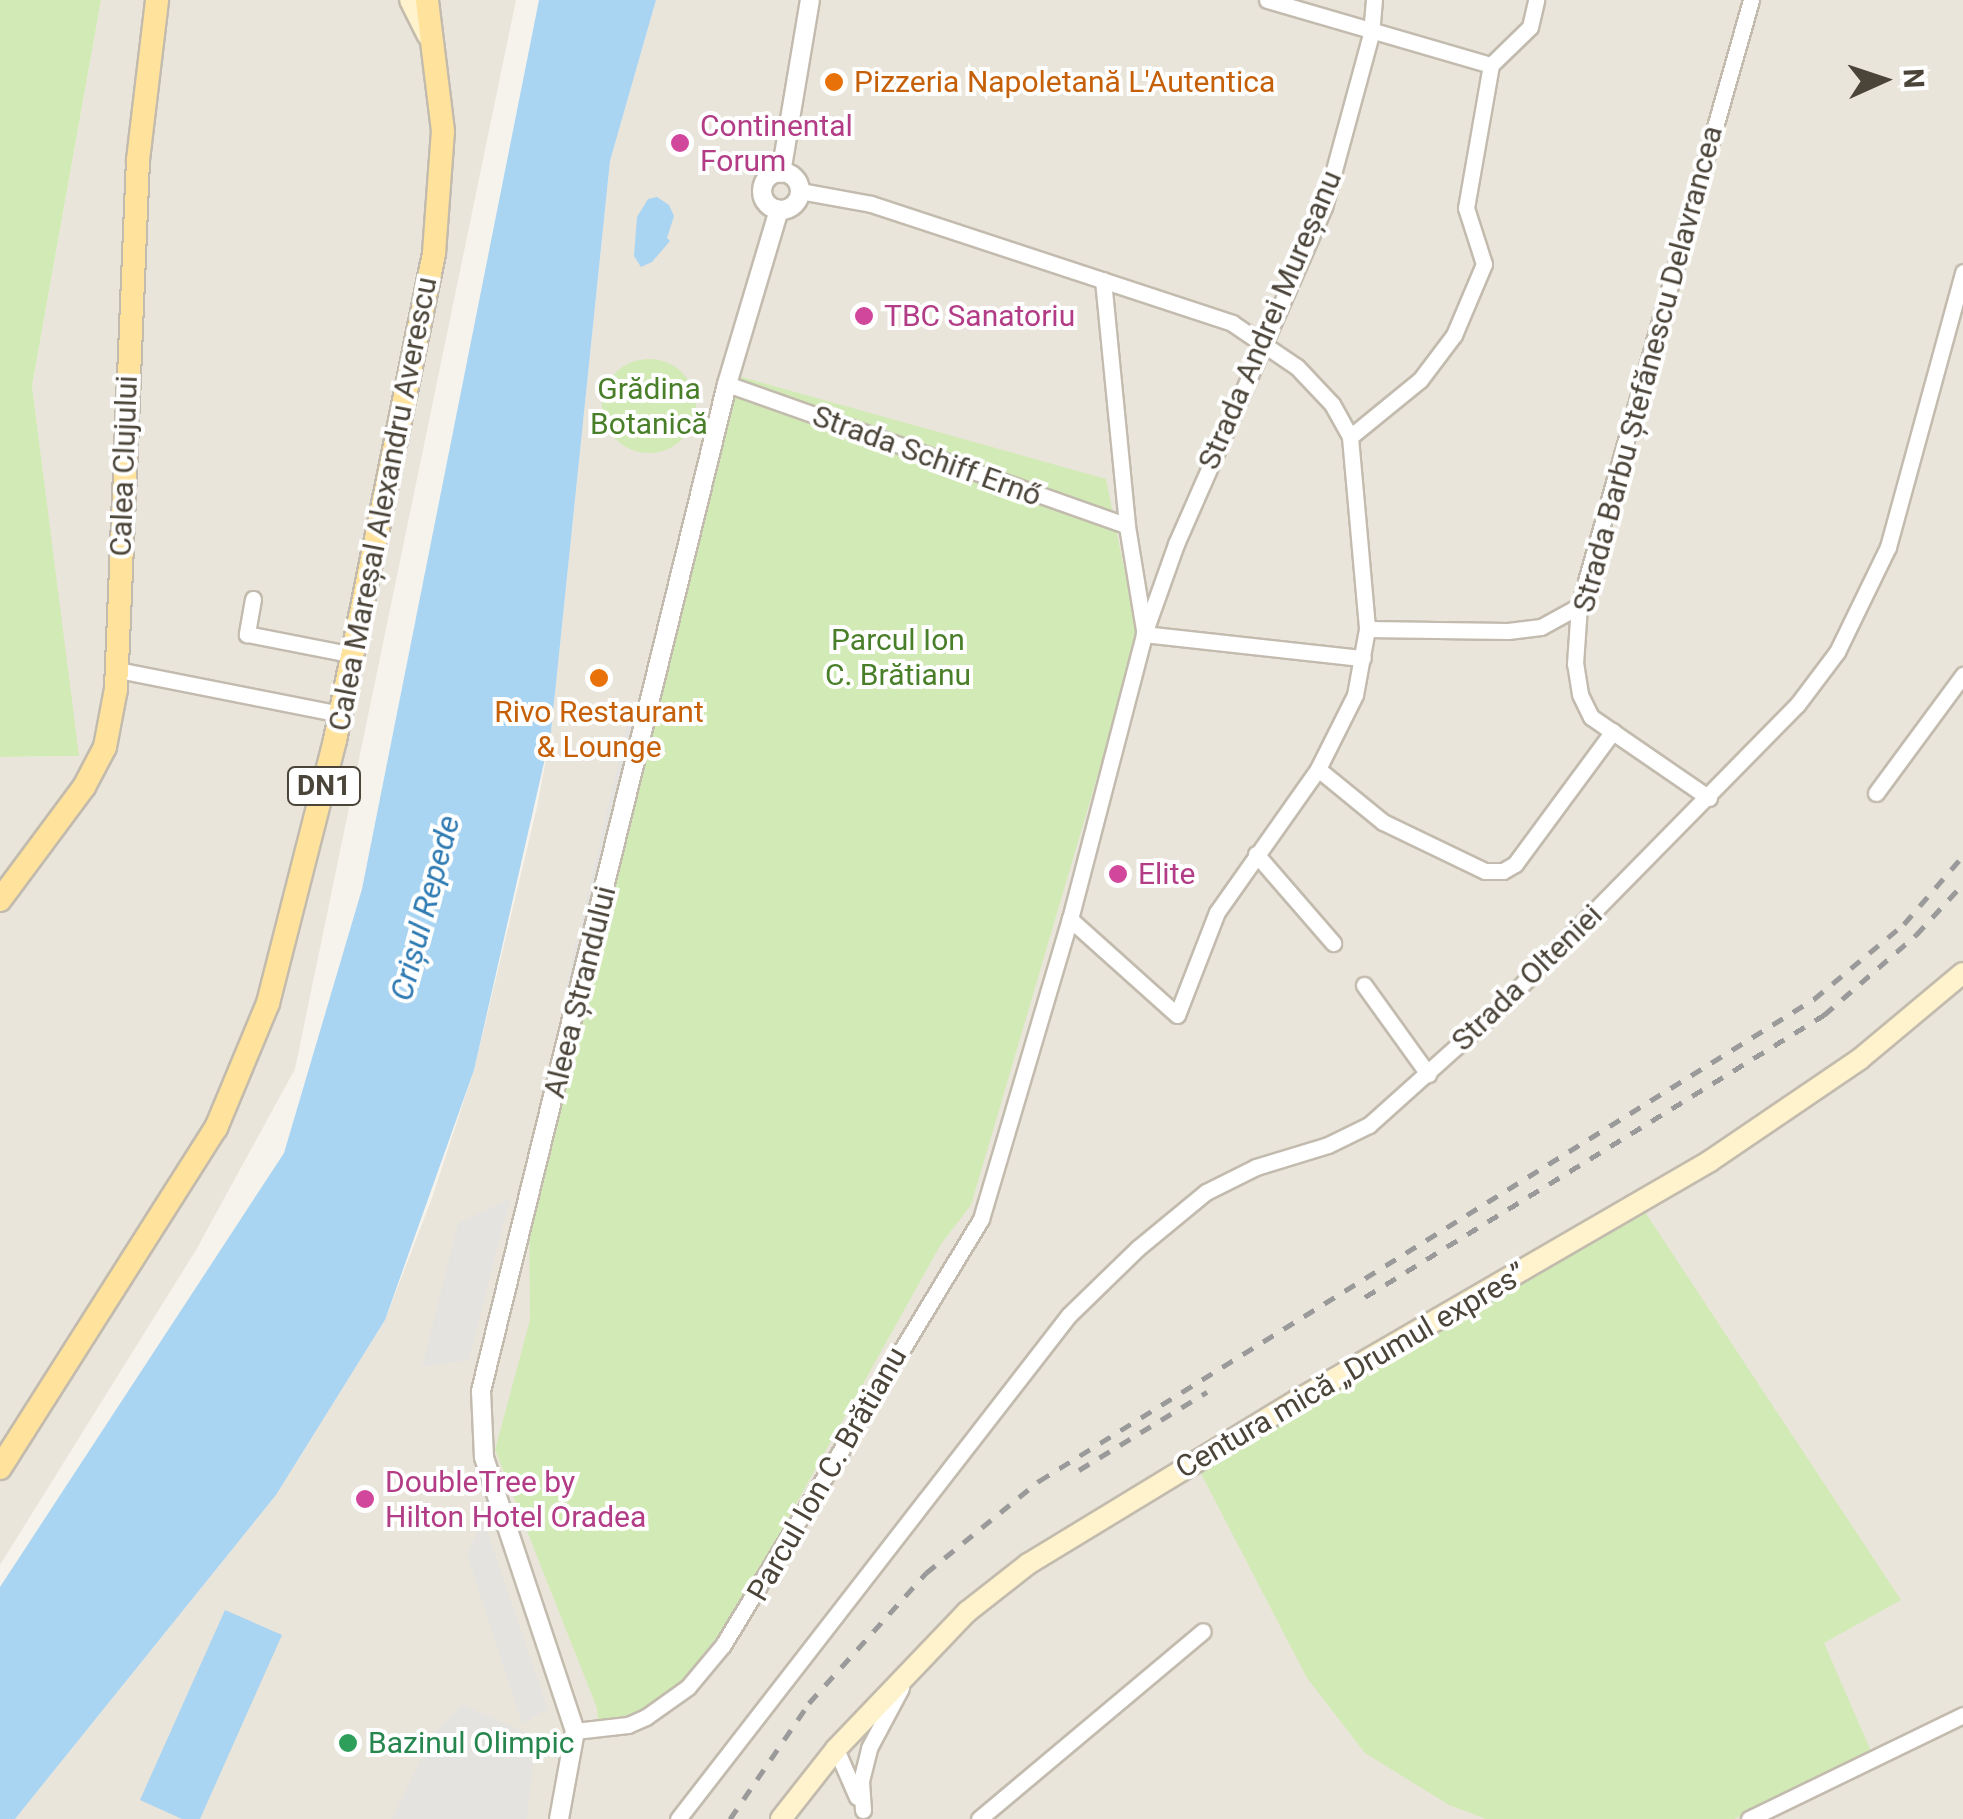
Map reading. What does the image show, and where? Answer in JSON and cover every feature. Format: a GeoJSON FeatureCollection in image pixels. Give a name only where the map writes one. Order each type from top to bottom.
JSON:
{"type":"FeatureCollection","features":[{"type":"Feature","properties":{"kind":"main road","name":"Calea Clujului"},"geometry":{"type":"LineString","coordinates":[[0,900],[58,824],[105,747],[118,670],[128,330],[138,160],[157,0]]}},
{"type":"Feature","properties":{"kind":"main road"},"geometry":{"type":"LineString","coordinates":[[410,0],[428,36]]}},
{"type":"Feature","properties":{"kind":"main road","name":"Calea Mareșal Alexandru Averescu"},"geometry":{"type":"LineString","coordinates":[[0,1468],[203,1149],[238,1080],[282,951],[354,655],[434,253],[442,116],[424,0]]}},
{"type":"Feature","properties":{"kind":"main road","name":"Centura mică „Drumul expres”"},"geometry":{"type":"LineString","coordinates":[[781,1819],[836,1749],[966,1612],[1028,1564],[1298,1400],[1710,1160],[1860,1059],[1963,972]]}},
{"type":"Feature","properties":{"kind":"street"},"geometry":{"type":"LineString","coordinates":[[796,0],[803,43]]}},
{"type":"Feature","properties":{"kind":"street"},"geometry":{"type":"LineString","coordinates":[[781,172],[796,180],[800,192],[791,208],[778,210],[768,204],[762,192],[766,181],[781,172],[810,0]]}},
{"type":"Feature","properties":{"kind":"street"},"geometry":{"type":"LineString","coordinates":[[803,43],[820,0]]}},
{"type":"Feature","properties":{"kind":"street"},"geometry":{"type":"LineString","coordinates":[[1267,0],[1372,34],[1491,65]]}},
{"type":"Feature","properties":{"kind":"street","name":"Strada Andrei Mureșanu"},"geometry":{"type":"LineString","coordinates":[[1144,634],[1176,544],[1324,207],[1372,34],[1374,0]]}},
{"type":"Feature","properties":{"kind":"street"},"geometry":{"type":"LineString","coordinates":[[1350,436],[1420,380],[1454,335],[1484,264],[1466,208],[1491,65],[1530,27],[1536,0]]}},
{"type":"Feature","properties":{"kind":"street","name":"Strada Barbu Ștefănescu Delavrancea"},"geometry":{"type":"LineString","coordinates":[[1709,798],[1591,717],[1580,694],[1575,664],[1579,606],[1751,0]]}},
{"type":"Feature","properties":{"kind":"street"},"geometry":{"type":"LineString","coordinates":[[800,192],[871,204],[1232,323],[1264,342],[1332,404],[1350,436],[1366,629],[1355,696],[1318,769],[1216,912],[1177,1015],[1070,919]]}},
{"type":"Feature","properties":{"kind":"street","name":"Aleea Ștrandului"},"geometry":{"type":"LineString","coordinates":[[559,1819],[575,1731],[567,1694],[484,1457],[482,1391],[726,384],[778,210]]}},
{"type":"Feature","properties":{"kind":"street","name":"Strada Olteniei"},"geometry":{"type":"LineString","coordinates":[[678,1819],[1069,1315],[1138,1248],[1206,1192],[1256,1167],[1328,1145],[1369,1125],[1428,1074],[1709,798],[1798,705],[1837,652],[1888,547],[1963,272]]}},
{"type":"Feature","properties":{"kind":"street","name":"Parcul Ion C. Brătianu"},"geometry":{"type":"LineString","coordinates":[[575,1731],[628,1725],[688,1688],[742,1618],[980,1218],[1070,919],[1144,634],[1127,526],[1103,280]]}},
{"type":"Feature","properties":{"kind":"street","name":"Strada Schiff Ernő"},"geometry":{"type":"LineString","coordinates":[[726,384],[1127,526]]}},
{"type":"Feature","properties":{"kind":"street"},"geometry":{"type":"LineString","coordinates":[[253,599],[247,634],[354,655]]}},
{"type":"Feature","properties":{"kind":"street"},"geometry":{"type":"LineString","coordinates":[[1366,629],[1541,628],[1579,606]]}},
{"type":"Feature","properties":{"kind":"street"},"geometry":{"type":"LineString","coordinates":[[1144,634],[1363,658]]}},
{"type":"Feature","properties":{"kind":"street"},"geometry":{"type":"LineString","coordinates":[[118,670],[340,714]]}},
{"type":"Feature","properties":{"kind":"street"},"geometry":{"type":"LineString","coordinates":[[1876,793],[1963,675]]}},
{"type":"Feature","properties":{"kind":"street"},"geometry":{"type":"LineString","coordinates":[[1318,769],[1383,822],[1485,870],[1504,871],[1515,864],[1612,732]]}},
{"type":"Feature","properties":{"kind":"street"},"geometry":{"type":"LineString","coordinates":[[1256,854],[1333,943]]}},
{"type":"Feature","properties":{"kind":"street"},"geometry":{"type":"LineString","coordinates":[[1364,985],[1428,1074]]}},
{"type":"Feature","properties":{"kind":"street"},"geometry":{"type":"LineString","coordinates":[[978,1819],[1203,1631]]}},
{"type":"Feature","properties":{"kind":"street"},"geometry":{"type":"LineString","coordinates":[[865,1814],[861,1781],[868,1748],[906,1678]]}},
{"type":"Feature","properties":{"kind":"street"},"geometry":{"type":"LineString","coordinates":[[1749,1819],[1963,1715]]}},
{"type":"Feature","properties":{"kind":"street"},"geometry":{"type":"LineString","coordinates":[[836,1749],[865,1814]]}},
{"type":"Feature","properties":{"kind":"street","name":"Aleea Ștrandului"},"geometry":{"type":"LineString","coordinates":[[570,1772],[574,1819]]}},
{"type":"Feature","properties":{"kind":"shaded area"},"geometry":{"type":"Polygon","coordinates":[[[101,0],[516,0],[295,1069],[196,1250],[0,1565],[0,757],[78,756],[32,386],[101,0]]]}},
{"type":"Feature","properties":{"kind":"shaded area"},"geometry":{"type":"Polygon","coordinates":[[[656,0],[1963,0],[1963,1819],[15,1819],[276,1495],[385,1320],[432,1198],[474,1070],[537,807],[551,732],[610,161],[656,0]]]}},
{"type":"Feature","properties":{"kind":"shaded area"},"geometry":{"type":"Polygon","coordinates":[[[628,722],[643,726],[575,1011],[561,1008],[628,722]]]}},
{"type":"Feature","properties":{"kind":"shaded area"},"geometry":{"type":"Polygon","coordinates":[[[510,1199],[469,1360],[422,1367],[458,1223],[510,1199]]]}},
{"type":"Feature","properties":{"kind":"shaded area"},"geometry":{"type":"Polygon","coordinates":[[[483,1519],[548,1709],[522,1724],[467,1554],[483,1519]]]}},
{"type":"Feature","properties":{"kind":"shaded area"},"geometry":{"type":"Polygon","coordinates":[[[462,1704],[536,1737],[527,1819],[392,1819],[432,1736],[462,1704]]]}},
{"type":"Feature","properties":{"kind":"green space"},"geometry":{"type":"Polygon","coordinates":[[[0,0],[101,0],[32,386],[79,756],[0,757],[0,0]]]}},
{"type":"Feature","properties":{"kind":"green space","name":"Grădina Botanică"},"geometry":{"type":"Polygon","coordinates":[[[649,359],[667,363],[682,373],[692,388],[696,406],[692,424],[682,439],[667,449],[649,453],[631,449],[616,439],[606,424],[602,406],[606,388],[616,373],[631,363],[649,359]]]}},
{"type":"Feature","properties":{"kind":"green space","name":"Parcul Ion C. Brătianu"},"geometry":{"type":"Polygon","coordinates":[[[738,376],[1106,479],[1138,638],[971,1205],[941,1244],[734,1615],[668,1699],[624,1721],[598,1722],[597,1708],[495,1450],[530,1320],[529,1201],[738,376]]]}},
{"type":"Feature","properties":{"kind":"green space"},"geometry":{"type":"Polygon","coordinates":[[[1639,1203],[1901,1600],[1824,1643],[1874,1758],[1734,1819],[1486,1819],[1449,1805],[1365,1753],[1307,1678],[1195,1462],[1639,1203]]]}},
{"type":"Feature","properties":{"kind":"water","name":"Crișul Repede"},"geometry":{"type":"Polygon","coordinates":[[[539,0],[656,0],[610,161],[551,732],[474,1070],[385,1320],[276,1495],[15,1819],[0,1819],[0,1587],[284,1153],[362,889],[539,0]]]}},
{"type":"Feature","properties":{"kind":"water"},"geometry":{"type":"Polygon","coordinates":[[[657,197],[669,205],[674,216],[667,238],[670,241],[652,262],[641,267],[634,256],[637,217],[648,199],[657,197]]]}},
{"type":"Feature","properties":{"kind":"water"},"geometry":{"type":"Polygon","coordinates":[[[225,1610],[282,1635],[200,1819],[182,1819],[140,1800],[225,1610]]]}},
{"type":"Feature","properties":{"kind":"railway"},"geometry":{"type":"LineString","coordinates":[[730,1819],[809,1703],[926,1573],[1039,1481],[1814,999],[1904,924],[1963,856]]}},
{"type":"Feature","properties":{"kind":"railway"},"geometry":{"type":"LineString","coordinates":[[1365,1297],[1824,1015],[1916,935],[1963,884]]}},
{"type":"Feature","properties":{"kind":"railway"},"geometry":{"type":"LineString","coordinates":[[1079,1470],[1207,1392]]}},
{"type":"Feature","properties":{"kind":"place","name":"Pizzeria Napoletană L'Autentica"},"geometry":{"type":"Point","coordinates":[834,82]}},
{"type":"Feature","properties":{"kind":"place","name":"Continental Forum"},"geometry":{"type":"Point","coordinates":[680,143]}},
{"type":"Feature","properties":{"kind":"place","name":"TBC Sanatoriu"},"geometry":{"type":"Point","coordinates":[864,316]}},
{"type":"Feature","properties":{"kind":"place","name":"Rivo Restaurant & Lounge"},"geometry":{"type":"Point","coordinates":[599,678]}},
{"type":"Feature","properties":{"kind":"place","name":"Elite"},"geometry":{"type":"Point","coordinates":[1118,874]}},
{"type":"Feature","properties":{"kind":"place","name":"DoubleTree by Hilton Hotel Oradea"},"geometry":{"type":"Point","coordinates":[365,1499]}},
{"type":"Feature","properties":{"kind":"place","name":"Bazinul Olimpic"},"geometry":{"type":"Point","coordinates":[348,1743]}}]}
